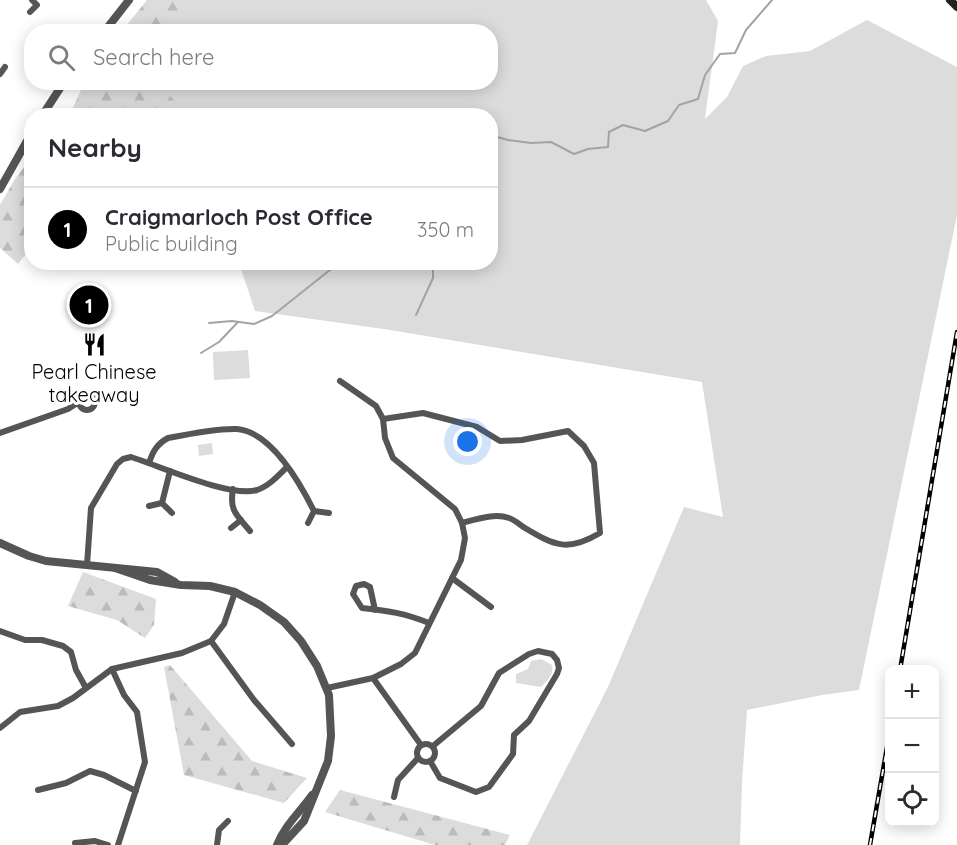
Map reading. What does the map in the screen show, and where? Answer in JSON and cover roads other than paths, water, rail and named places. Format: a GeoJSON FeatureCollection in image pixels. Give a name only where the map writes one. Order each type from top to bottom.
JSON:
{"type":"FeatureCollection","features":[{"type":"Feature","properties":{"kind":"main road"},"geometry":{"type":"LineString","coordinates":[[950,0],[957,7]]}},
{"type":"Feature","properties":{"kind":"street"},"geometry":{"type":"LineString","coordinates":[[110,24],[129,0]]}},
{"type":"Feature","properties":{"kind":"street"},"geometry":{"type":"LineString","coordinates":[[30,12],[37,2]]}},
{"type":"Feature","properties":{"kind":"street"},"geometry":{"type":"LineString","coordinates":[[0,74],[5,67]]}},
{"type":"Feature","properties":{"kind":"street"},"geometry":{"type":"LineString","coordinates":[[47,108],[59,90]]}},
{"type":"Feature","properties":{"kind":"street"},"geometry":{"type":"LineString","coordinates":[[0,189],[24,146]]}},
{"type":"Feature","properties":{"kind":"street"},"geometry":{"type":"LineString","coordinates":[[327,688],[373,678],[401,664],[415,653],[423,641],[429,623],[461,560],[465,538],[462,523],[454,509],[393,458],[385,438],[383,418],[376,406],[340,381]]}},
{"type":"Feature","properties":{"kind":"street"},"geometry":{"type":"LineString","coordinates":[[0,433],[68,409],[80,402]]}},
{"type":"Feature","properties":{"kind":"street"},"geometry":{"type":"LineString","coordinates":[[383,418],[423,413],[477,427],[500,441],[522,440],[568,431],[584,446],[594,463],[600,533],[585,542],[568,546],[546,541],[508,518],[493,516],[462,523]]}},
{"type":"Feature","properties":{"kind":"street"},"geometry":{"type":"LineString","coordinates":[[149,463],[154,449],[168,438],[238,429],[269,443],[314,511]]}},
{"type":"Feature","properties":{"kind":"street"},"geometry":{"type":"LineString","coordinates":[[87,566],[89,513],[111,473],[123,459],[131,457],[201,483],[255,491],[263,488],[287,467]]}},
{"type":"Feature","properties":{"kind":"street"},"geometry":{"type":"LineString","coordinates":[[162,503],[170,471]]}},
{"type":"Feature","properties":{"kind":"street"},"geometry":{"type":"LineString","coordinates":[[233,489],[231,502],[233,511],[250,531]]}},
{"type":"Feature","properties":{"kind":"street"},"geometry":{"type":"LineString","coordinates":[[149,506],[162,503]]}},
{"type":"Feature","properties":{"kind":"street"},"geometry":{"type":"LineString","coordinates":[[162,503],[171,513]]}},
{"type":"Feature","properties":{"kind":"street"},"geometry":{"type":"LineString","coordinates":[[314,511],[329,513]]}},
{"type":"Feature","properties":{"kind":"street"},"geometry":{"type":"LineString","coordinates":[[308,523],[314,511]]}},
{"type":"Feature","properties":{"kind":"street"},"geometry":{"type":"LineString","coordinates":[[231,528],[241,519]]}},
{"type":"Feature","properties":{"kind":"street"},"geometry":{"type":"LineString","coordinates":[[0,543],[46,561],[157,572],[181,585],[210,586],[235,592],[260,605],[284,622],[301,641],[317,666],[327,688],[330,744],[328,761],[304,821],[282,845]]}},
{"type":"Feature","properties":{"kind":"street"},"geometry":{"type":"LineString","coordinates":[[452,578],[491,607]]}},
{"type":"Feature","properties":{"kind":"street"},"geometry":{"type":"LineString","coordinates":[[375,610],[370,587],[364,584],[356,585],[353,594],[362,608],[375,610],[403,613],[429,623]]}},
{"type":"Feature","properties":{"kind":"street"},"geometry":{"type":"LineString","coordinates":[[0,728],[20,712],[58,706],[112,669],[182,654],[211,641],[224,624],[235,592]]}},
{"type":"Feature","properties":{"kind":"street"},"geometry":{"type":"LineString","coordinates":[[0,631],[25,640],[42,640],[63,646],[71,652],[76,669],[86,688]]}},
{"type":"Feature","properties":{"kind":"street"},"geometry":{"type":"LineString","coordinates":[[211,641],[254,700],[292,744]]}},
{"type":"Feature","properties":{"kind":"street"},"geometry":{"type":"LineString","coordinates":[[430,761],[440,778],[476,792],[489,787],[513,754],[514,735],[528,721],[557,674],[559,668],[557,660],[552,654],[538,651],[529,654],[500,674],[481,706],[433,746]]}},
{"type":"Feature","properties":{"kind":"street"},"geometry":{"type":"LineString","coordinates":[[112,669],[124,695],[137,712],[145,762],[118,845]]}},
{"type":"Feature","properties":{"kind":"street"},"geometry":{"type":"LineString","coordinates":[[373,678],[421,745]]}},
{"type":"Feature","properties":{"kind":"street"},"geometry":{"type":"LineString","coordinates":[[421,745],[433,746],[436,752],[434,758],[425,762],[418,758],[416,751],[421,745]]}},
{"type":"Feature","properties":{"kind":"street"},"geometry":{"type":"LineString","coordinates":[[394,797],[398,780],[418,758]]}},
{"type":"Feature","properties":{"kind":"street"},"geometry":{"type":"LineString","coordinates":[[38,790],[66,783],[90,771],[104,775],[136,791]]}},
{"type":"Feature","properties":{"kind":"street"},"geometry":{"type":"LineString","coordinates":[[277,845],[281,834],[292,818],[317,789]]}},
{"type":"Feature","properties":{"kind":"street"},"geometry":{"type":"LineString","coordinates":[[217,845],[219,830],[228,821]]}},
{"type":"Feature","properties":{"kind":"street"},"geometry":{"type":"LineString","coordinates":[[75,843],[94,841],[108,845]]}},
{"type":"Feature","properties":{"kind":"waterway"},"geometry":{"type":"LineString","coordinates":[[498,137],[531,143],[551,142],[574,154],[588,149],[608,147],[609,132],[623,125],[645,131],[668,121],[679,105],[698,99],[705,75],[720,54],[735,53],[746,30],[772,0]]}},
{"type":"Feature","properties":{"kind":"waterway"},"geometry":{"type":"LineString","coordinates":[[209,323],[232,321],[254,324],[272,316],[330,270]]}},
{"type":"Feature","properties":{"kind":"waterway"},"geometry":{"type":"LineString","coordinates":[[416,315],[433,278],[433,270]]}},
{"type":"Feature","properties":{"kind":"waterway"},"geometry":{"type":"LineString","coordinates":[[201,353],[219,342],[238,322]]}},
{"type":"Feature","properties":{"kind":"railway"},"geometry":{"type":"LineString","coordinates":[[901,665],[957,332]]}},
{"type":"Feature","properties":{"kind":"railway"},"geometry":{"type":"LineString","coordinates":[[870,845],[885,759]]}},
{"type":"Feature","properties":{"kind":"place","name":"Craigmarloch Post Office"},"geometry":{"type":"Point","coordinates":[89,305]}},
{"type":"Feature","properties":{"kind":"place","name":"Pearl Chinese takeaway"},"geometry":{"type":"Point","coordinates":[94,345]}}]}
